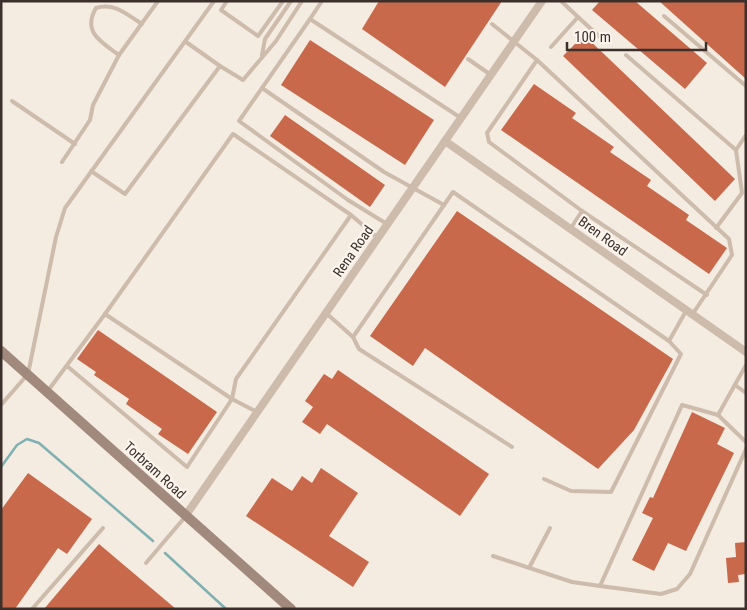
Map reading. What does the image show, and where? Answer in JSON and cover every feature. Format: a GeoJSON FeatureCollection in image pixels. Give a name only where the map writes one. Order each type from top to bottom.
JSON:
{"type":"FeatureCollection","features":[{"type":"Feature","properties":{"kind":"main road","name":"Torbram Road"},"geometry":{"type":"LineString","coordinates":[[1,351],[291,609]]}},
{"type":"Feature","properties":{"kind":"street","name":"Rena Road"},"geometry":{"type":"LineString","coordinates":[[186,515],[491,75],[538,3]]}},
{"type":"Feature","properties":{"kind":"street","name":"Bren Road"},"geometry":{"type":"LineString","coordinates":[[445,141],[746,352]]}},
{"type":"Feature","properties":{"kind":"lane"},"geometry":{"type":"LineString","coordinates":[[62,162],[90,120],[94,105],[119,54],[158,1]]}},
{"type":"Feature","properties":{"kind":"lane"},"geometry":{"type":"LineString","coordinates":[[1,404],[28,374],[59,224],[65,208],[214,1]]}},
{"type":"Feature","properties":{"kind":"lane"},"geometry":{"type":"LineString","coordinates":[[227,1],[221,10],[258,36],[283,1]]}},
{"type":"Feature","properties":{"kind":"lane"},"geometry":{"type":"LineString","coordinates":[[262,55],[265,39],[291,1]]}},
{"type":"Feature","properties":{"kind":"lane"},"geometry":{"type":"LineString","coordinates":[[186,42],[243,80],[262,55],[276,41],[302,1]]}},
{"type":"Feature","properties":{"kind":"lane"},"geometry":{"type":"LineString","coordinates":[[322,1],[239,121],[348,200],[387,224]]}},
{"type":"Feature","properties":{"kind":"lane"},"geometry":{"type":"LineString","coordinates":[[561,1],[602,39]]}},
{"type":"Feature","properties":{"kind":"lane"},"geometry":{"type":"LineString","coordinates":[[119,54],[95,36],[90,25],[91,17],[96,8],[107,5],[120,9],[142,24]]}},
{"type":"Feature","properties":{"kind":"lane"},"geometry":{"type":"LineString","coordinates":[[664,16],[746,86]]}},
{"type":"Feature","properties":{"kind":"lane"},"geometry":{"type":"LineString","coordinates":[[551,47],[578,17]]}},
{"type":"Feature","properties":{"kind":"lane"},"geometry":{"type":"LineString","coordinates":[[310,19],[461,118]]}},
{"type":"Feature","properties":{"kind":"lane"},"geometry":{"type":"LineString","coordinates":[[492,24],[537,60],[729,239],[732,255],[707,295],[689,313],[669,341]]}},
{"type":"Feature","properties":{"kind":"lane"},"geometry":{"type":"LineString","coordinates":[[626,55],[736,150],[742,193],[716,228]]}},
{"type":"Feature","properties":{"kind":"lane"},"geometry":{"type":"LineString","coordinates":[[468,59],[491,75]]}},
{"type":"Feature","properties":{"kind":"lane"},"geometry":{"type":"LineString","coordinates":[[537,60],[487,134],[489,142],[582,211],[707,295]]}},
{"type":"Feature","properties":{"kind":"lane"},"geometry":{"type":"LineString","coordinates":[[92,171],[125,194],[220,66]]}},
{"type":"Feature","properties":{"kind":"lane"},"geometry":{"type":"LineString","coordinates":[[262,88],[384,172],[444,205]]}},
{"type":"Feature","properties":{"kind":"lane"},"geometry":{"type":"LineString","coordinates":[[12,101],[75,144]]}},
{"type":"Feature","properties":{"kind":"lane"},"geometry":{"type":"LineString","coordinates":[[47,392],[233,134],[351,215],[378,238]]}},
{"type":"Feature","properties":{"kind":"lane"},"geometry":{"type":"LineString","coordinates":[[736,150],[746,135]]}},
{"type":"Feature","properties":{"kind":"lane"},"geometry":{"type":"LineString","coordinates":[[353,337],[453,192],[669,341],[681,354],[611,492],[572,491],[544,479]]}},
{"type":"Feature","properties":{"kind":"lane"},"geometry":{"type":"LineString","coordinates":[[571,228],[582,211]]}},
{"type":"Feature","properties":{"kind":"lane"},"geometry":{"type":"LineString","coordinates":[[66,366],[187,467],[232,399],[236,379],[351,215]]}},
{"type":"Feature","properties":{"kind":"lane"},"geometry":{"type":"LineString","coordinates":[[326,313],[353,337],[359,349],[512,447]]}},
{"type":"Feature","properties":{"kind":"lane"},"geometry":{"type":"LineString","coordinates":[[105,314],[232,399],[257,412]]}},
{"type":"Feature","properties":{"kind":"lane"},"geometry":{"type":"LineString","coordinates":[[718,416],[746,365]]}},
{"type":"Feature","properties":{"kind":"lane"},"geometry":{"type":"LineString","coordinates":[[735,385],[746,394]]}},
{"type":"Feature","properties":{"kind":"lane"},"geometry":{"type":"LineString","coordinates":[[600,586],[682,406],[718,416],[746,442]]}},
{"type":"Feature","properties":{"kind":"lane"},"geometry":{"type":"LineString","coordinates":[[493,556],[572,582],[661,594],[677,589],[690,574],[746,449]]}},
{"type":"Feature","properties":{"kind":"lane"},"geometry":{"type":"LineString","coordinates":[[146,563],[186,515]]}},
{"type":"Feature","properties":{"kind":"lane"},"geometry":{"type":"LineString","coordinates":[[32,609],[103,528]]}},
{"type":"Feature","properties":{"kind":"lane"},"geometry":{"type":"LineString","coordinates":[[529,568],[550,528]]}},
{"type":"Feature","properties":{"kind":"building"},"geometry":{"type":"Polygon","coordinates":[[[379,1],[502,1],[445,87],[362,29],[379,1]]]}},
{"type":"Feature","properties":{"kind":"building"},"geometry":{"type":"Polygon","coordinates":[[[600,1],[635,1],[707,63],[685,89],[592,10],[600,1]]]}},
{"type":"Feature","properties":{"kind":"building"},"geometry":{"type":"Polygon","coordinates":[[[659,1],[746,1],[746,79],[659,1]]]}},
{"type":"Feature","properties":{"kind":"building"},"geometry":{"type":"Polygon","coordinates":[[[584,35],[735,179],[715,201],[563,56],[584,35]]]}},
{"type":"Feature","properties":{"kind":"building"},"geometry":{"type":"Polygon","coordinates":[[[310,40],[434,120],[405,165],[281,85],[310,40]]]}},
{"type":"Feature","properties":{"kind":"building"},"geometry":{"type":"Polygon","coordinates":[[[534,84],[576,113],[572,118],[614,147],[610,152],[651,180],[647,186],[689,215],[686,220],[727,248],[709,274],[501,130],[534,84]]]}},
{"type":"Feature","properties":{"kind":"building"},"geometry":{"type":"Polygon","coordinates":[[[285,115],[385,185],[370,207],[270,136],[285,115]]]}},
{"type":"Feature","properties":{"kind":"building"},"geometry":{"type":"Polygon","coordinates":[[[457,211],[673,359],[634,430],[598,469],[425,348],[413,366],[370,336],[457,211]]]}},
{"type":"Feature","properties":{"kind":"building"},"geometry":{"type":"Polygon","coordinates":[[[98,330],[217,412],[188,454],[158,434],[162,429],[126,404],[129,399],[94,375],[96,372],[77,359],[98,330]]]}},
{"type":"Feature","properties":{"kind":"building"},"geometry":{"type":"Polygon","coordinates":[[[338,370],[489,474],[460,516],[327,424],[320,434],[302,422],[313,407],[305,401],[324,374],[332,379],[338,370]]]}},
{"type":"Feature","properties":{"kind":"building"},"geometry":{"type":"Polygon","coordinates":[[[692,412],[725,428],[717,444],[734,453],[686,551],[668,543],[654,571],[632,560],[653,518],[642,513],[650,497],[653,498],[692,412]]]}},
{"type":"Feature","properties":{"kind":"building"},"geometry":{"type":"Polygon","coordinates":[[[321,468],[358,493],[329,536],[369,562],[353,587],[246,516],[272,478],[292,491],[302,476],[312,483],[321,468]]]}},
{"type":"Feature","properties":{"kind":"building"},"geometry":{"type":"Polygon","coordinates":[[[28,473],[92,519],[67,554],[58,548],[15,609],[1,609],[1,510],[28,473]]]}},
{"type":"Feature","properties":{"kind":"building"},"geometry":{"type":"Polygon","coordinates":[[[746,542],[746,574],[738,575],[739,582],[728,583],[726,558],[736,557],[735,543],[746,542]]]}},
{"type":"Feature","properties":{"kind":"building"},"geometry":{"type":"Polygon","coordinates":[[[99,544],[176,609],[44,609],[99,544]]]}},
{"type":"Feature","properties":{"kind":"waterway"},"geometry":{"type":"LineString","coordinates":[[1,467],[17,445],[27,439],[39,443],[153,541]]}},
{"type":"Feature","properties":{"kind":"waterway"},"geometry":{"type":"LineString","coordinates":[[165,553],[226,609]]}}]}
